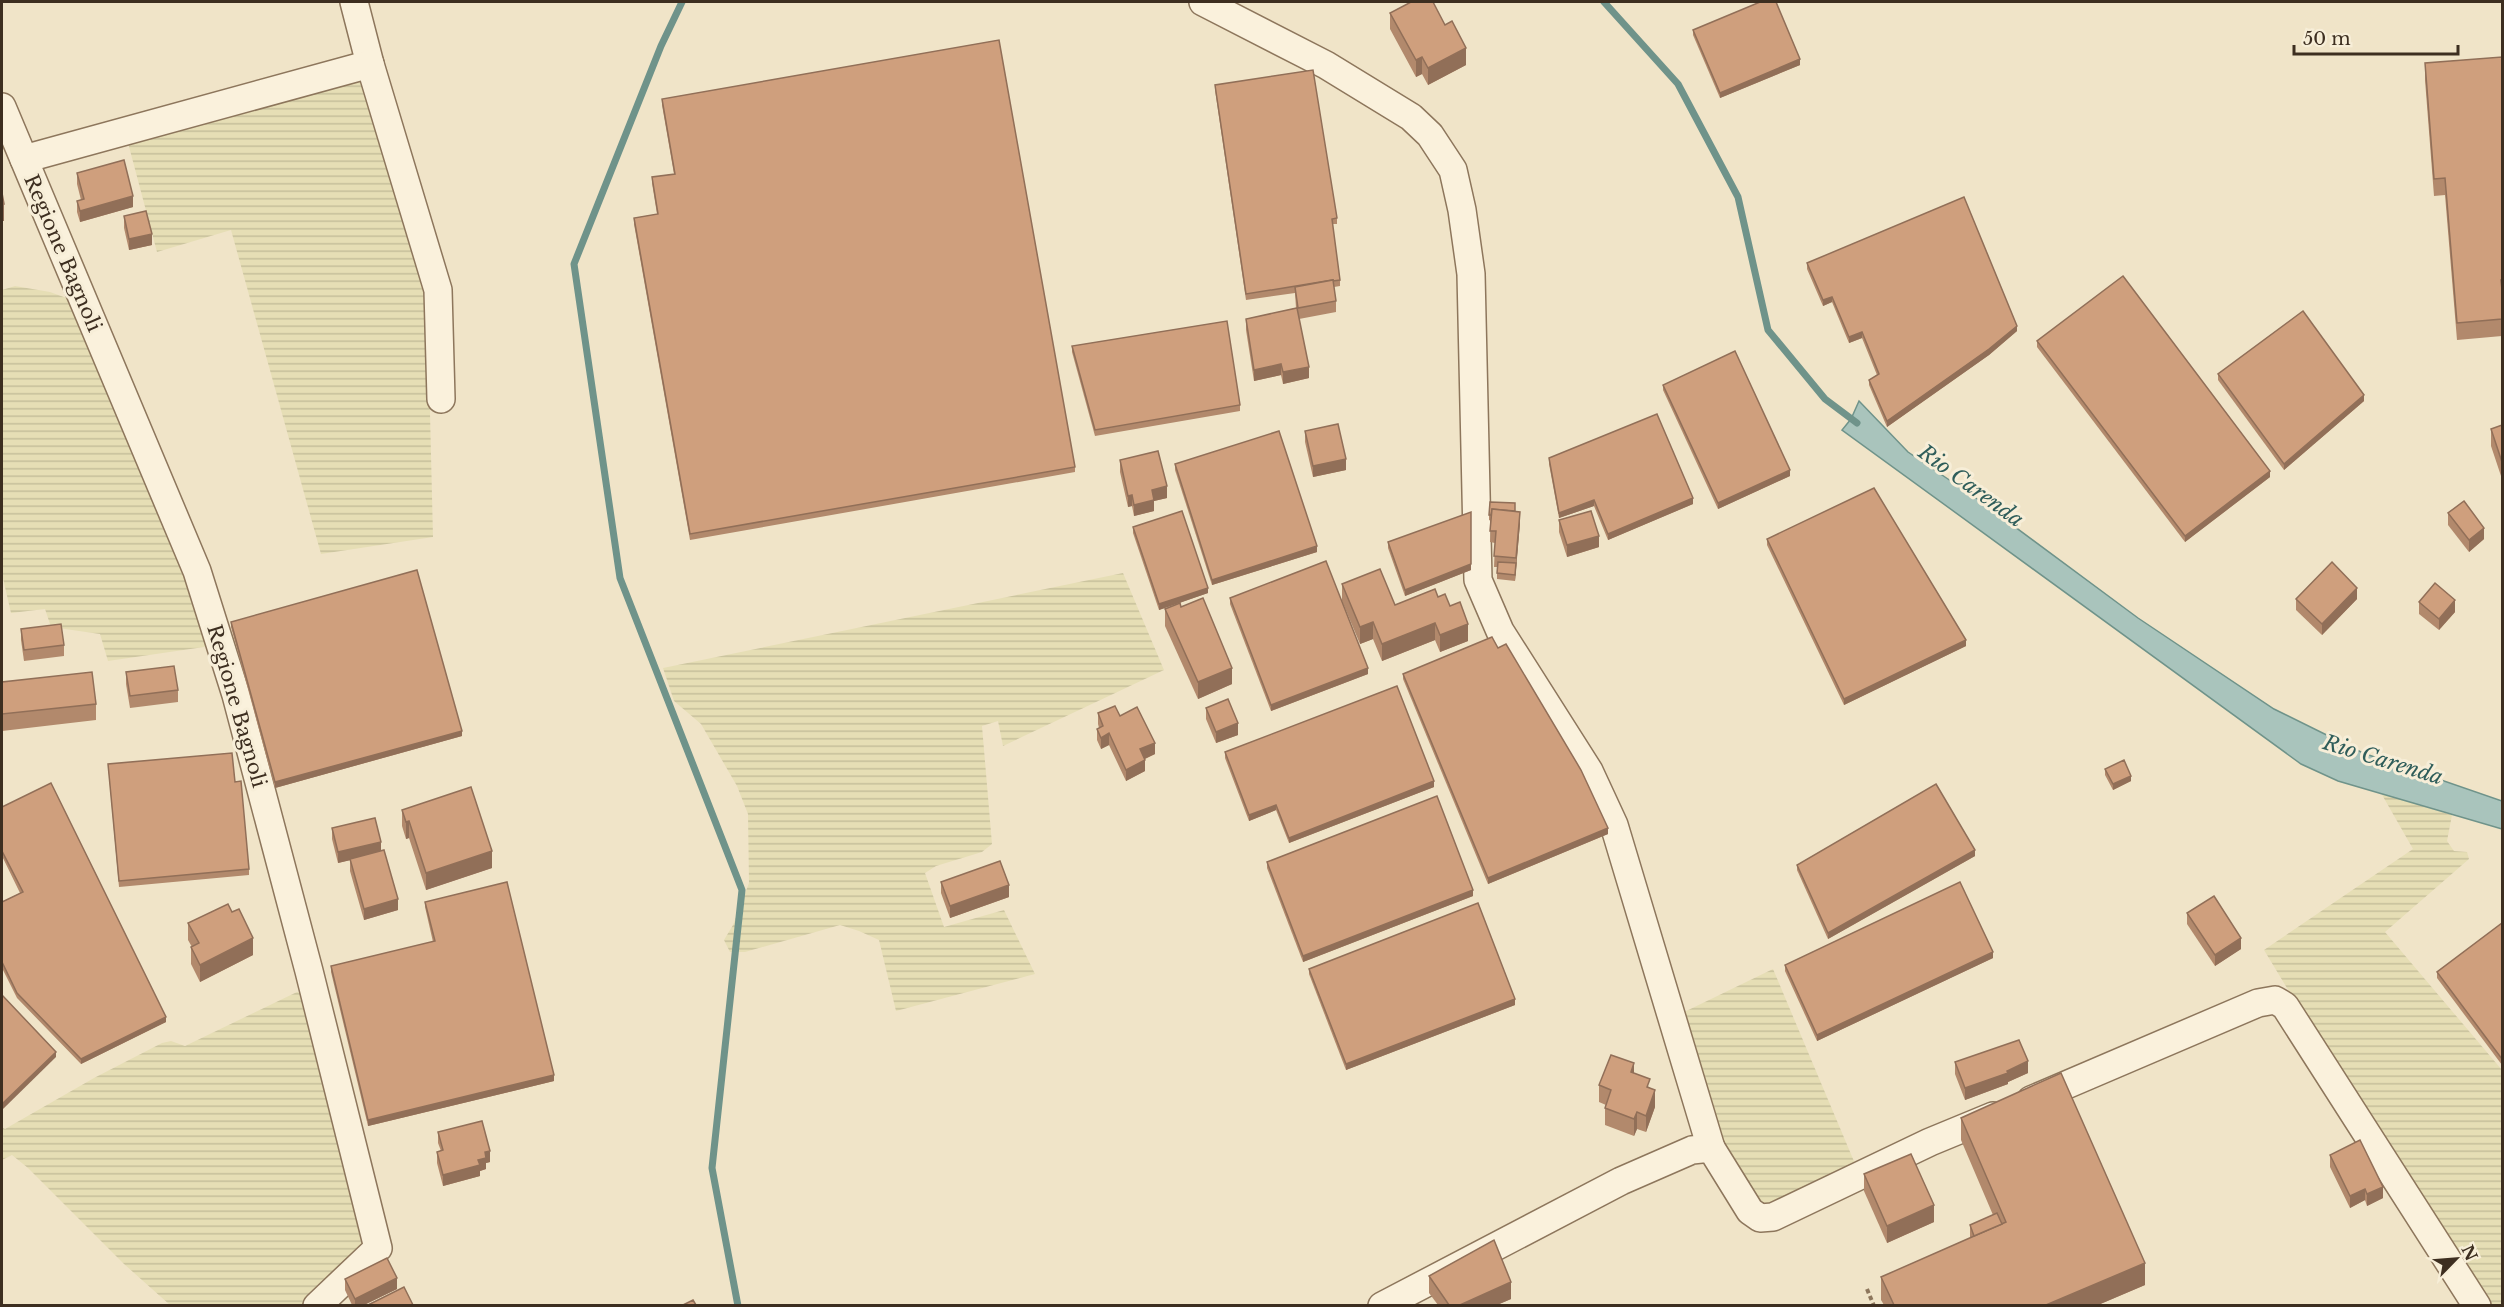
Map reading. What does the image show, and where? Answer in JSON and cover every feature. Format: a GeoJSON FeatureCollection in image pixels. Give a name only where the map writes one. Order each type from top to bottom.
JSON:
{"type":"FeatureCollection","features":[{"type":"Feature","properties":{"kind":"street"},"geometry":{"type":"LineString","coordinates":[[354,2],[370,64],[438,290],[441,399]]}},
{"type":"Feature","properties":{"kind":"street"},"geometry":{"type":"LineString","coordinates":[[1203,2],[1326,65],[1411,117],[1430,135],[1453,170],[1462,210],[1471,274],[1478,580],[1500,631],[1589,771],[1614,825],[1711,1148],[1750,1211],[1760,1218],[1773,1217],[1930,1142],[2258,1003],[2275,1000],[2285,1006],[2477,1305]]}},
{"type":"Feature","properties":{"kind":"street"},"geometry":{"type":"LineString","coordinates":[[24,159],[370,64]]}},
{"type":"Feature","properties":{"kind":"street","name":"Regione Bagnoli"},"geometry":{"type":"LineString","coordinates":[[2,107],[197,571],[236,695],[309,971],[378,1248],[317,1305]]}},
{"type":"Feature","properties":{"kind":"street"},"geometry":{"type":"LineString","coordinates":[[1382,1305],[1621,1182],[1692,1150],[1711,1148]]}},
{"type":"Feature","properties":{"kind":"path"},"geometry":{"type":"LineString","coordinates":[[1867,1290],[1874,1305]]}},
{"type":"Feature","properties":{"kind":"shaded area"},"geometry":{"type":"Polygon","coordinates":[[[360,79],[427,294],[432,338],[430,413],[433,537],[321,554],[231,230],[157,252],[127,139],[360,79]]]}},
{"type":"Feature","properties":{"kind":"shaded area"},"geometry":{"type":"Polygon","coordinates":[[[15,286],[50,292],[72,300],[191,586],[209,643],[204,647],[108,661],[100,634],[51,627],[45,609],[11,613],[2,574],[2,290],[15,286]]]}},
{"type":"Feature","properties":{"kind":"shaded area"},"geometry":{"type":"Polygon","coordinates":[[[1123,573],[1164,670],[1003,746],[998,721],[982,726],[992,844],[982,852],[936,866],[925,873],[944,927],[1004,910],[1035,974],[896,1011],[879,940],[859,931],[840,925],[745,952],[730,952],[724,940],[733,925],[749,883],[748,814],[737,786],[701,724],[674,701],[663,668],[1123,573]]]}},
{"type":"Feature","properties":{"kind":"shaded area"},"geometry":{"type":"Polygon","coordinates":[[[2381,793],[2452,815],[2447,841],[2454,851],[2467,852],[2469,859],[2385,932],[2502,1070],[2502,1305],[2487,1305],[2339,1074],[2264,950],[2413,849],[2381,793]]]}},
{"type":"Feature","properties":{"kind":"shaded area"},"geometry":{"type":"Polygon","coordinates":[[[1773,969],[1856,1166],[1760,1208],[1730,1172],[1678,1015],[1773,969]]]}},
{"type":"Feature","properties":{"kind":"shaded area"},"geometry":{"type":"Polygon","coordinates":[[[297,992],[302,993],[365,1247],[303,1305],[170,1305],[124,1264],[28,1168],[12,1155],[2,1160],[2,1127],[5,1129],[94,1078],[162,1043],[171,1041],[185,1046],[297,992]]]}},
{"type":"Feature","properties":{"kind":"water"},"geometry":{"type":"Polygon","coordinates":[[[1859,401],[1908,452],[1976,498],[2138,618],[2274,709],[2363,753],[2502,801],[2502,829],[2338,781],[2301,764],[1842,430],[1851,419],[1859,401]]]}},
{"type":"Feature","properties":{"kind":"building"},"geometry":{"type":"Polygon","coordinates":[[[1411,2],[1433,2],[1445,25],[1452,21],[1466,48],[1428,68],[1422,57],[1416,60],[1390,13],[1411,2]]]}},
{"type":"Feature","properties":{"kind":"building"},"geometry":{"type":"Polygon","coordinates":[[[1760,2],[1776,2],[1800,59],[1720,93],[1693,30],[1760,2]]]}},
{"type":"Feature","properties":{"kind":"building"},"geometry":{"type":"Polygon","coordinates":[[[999,40],[1075,467],[690,534],[634,218],[658,214],[652,177],[675,174],[662,99],[999,40]]]}},
{"type":"Feature","properties":{"kind":"building"},"geometry":{"type":"Polygon","coordinates":[[[2502,57],[2502,319],[2457,323],[2445,178],[2434,179],[2425,63],[2502,57]]]}},
{"type":"Feature","properties":{"kind":"building"},"geometry":{"type":"Polygon","coordinates":[[[1313,70],[1337,218],[1332,219],[1340,280],[1246,294],[1215,85],[1313,70]]]}},
{"type":"Feature","properties":{"kind":"building"},"geometry":{"type":"Polygon","coordinates":[[[124,160],[133,196],[80,211],[77,201],[84,199],[77,173],[124,160]]]}},
{"type":"Feature","properties":{"kind":"building"},"geometry":{"type":"Polygon","coordinates":[[[1964,197],[2017,326],[1989,349],[1887,421],[1869,380],[1879,374],[1862,332],[1849,337],[1832,297],[1823,300],[1807,263],[1964,197]]]}},
{"type":"Feature","properties":{"kind":"building"},"geometry":{"type":"Polygon","coordinates":[[[146,211],[152,234],[129,239],[124,216],[146,211]]]}},
{"type":"Feature","properties":{"kind":"building"},"geometry":{"type":"Polygon","coordinates":[[[2123,276],[2270,471],[2185,536],[2037,341],[2123,276]]]}},
{"type":"Feature","properties":{"kind":"building"},"geometry":{"type":"Polygon","coordinates":[[[1333,280],[1336,301],[1298,308],[1295,287],[1333,280]]]}},
{"type":"Feature","properties":{"kind":"building"},"geometry":{"type":"Polygon","coordinates":[[[1297,308],[1309,367],[1283,372],[1281,364],[1254,370],[1246,319],[1297,308]]]}},
{"type":"Feature","properties":{"kind":"building"},"geometry":{"type":"Polygon","coordinates":[[[2303,311],[2364,395],[2284,464],[2218,374],[2303,311]]]}},
{"type":"Feature","properties":{"kind":"building"},"geometry":{"type":"Polygon","coordinates":[[[1227,321],[1240,405],[1095,430],[1072,346],[1227,321]]]}},
{"type":"Feature","properties":{"kind":"building"},"geometry":{"type":"Polygon","coordinates":[[[1735,351],[1790,470],[1718,503],[1663,385],[1735,351]]]}},
{"type":"Feature","properties":{"kind":"building"},"geometry":{"type":"Polygon","coordinates":[[[1657,414],[1693,498],[1608,534],[1594,500],[1559,513],[1549,458],[1657,414]]]}},
{"type":"Feature","properties":{"kind":"building"},"geometry":{"type":"Polygon","coordinates":[[[1338,424],[1346,459],[1313,466],[1305,431],[1338,424]]]}},
{"type":"Feature","properties":{"kind":"building"},"geometry":{"type":"Polygon","coordinates":[[[2502,425],[2502,462],[2491,429],[2502,425]]]}},
{"type":"Feature","properties":{"kind":"building"},"geometry":{"type":"Polygon","coordinates":[[[1279,431],[1317,546],[1212,580],[1175,464],[1279,431]]]}},
{"type":"Feature","properties":{"kind":"building"},"geometry":{"type":"Polygon","coordinates":[[[1158,451],[1167,486],[1152,490],[1154,500],[1134,505],[1132,495],[1128,496],[1120,460],[1158,451]]]}},
{"type":"Feature","properties":{"kind":"building"},"geometry":{"type":"Polygon","coordinates":[[[1874,488],[1966,640],[1844,699],[1767,539],[1874,488]]]}},
{"type":"Feature","properties":{"kind":"building"},"geometry":{"type":"Polygon","coordinates":[[[2464,501],[2484,528],[2469,540],[2448,513],[2464,501]]]}},
{"type":"Feature","properties":{"kind":"building"},"geometry":{"type":"Polygon","coordinates":[[[1490,502],[1515,503],[1515,511],[1492,509],[1489,515],[1490,502]]]}},
{"type":"Feature","properties":{"kind":"building"},"geometry":{"type":"Polygon","coordinates":[[[1492,509],[1520,512],[1516,558],[1494,556],[1496,531],[1490,531],[1492,509]]]}},
{"type":"Feature","properties":{"kind":"building"},"geometry":{"type":"Polygon","coordinates":[[[1182,511],[1208,588],[1159,604],[1133,527],[1182,511]]]}},
{"type":"Feature","properties":{"kind":"building"},"geometry":{"type":"Polygon","coordinates":[[[1591,511],[1599,536],[1567,545],[1559,520],[1591,511]]]}},
{"type":"Feature","properties":{"kind":"building"},"geometry":{"type":"Polygon","coordinates":[[[1471,512],[1471,564],[1405,590],[1388,542],[1471,512]]]}},
{"type":"Feature","properties":{"kind":"building"},"geometry":{"type":"Polygon","coordinates":[[[1326,561],[1368,668],[1271,705],[1230,598],[1326,561]]]}},
{"type":"Feature","properties":{"kind":"building"},"geometry":{"type":"Polygon","coordinates":[[[1498,562],[1516,563],[1515,575],[1497,573],[1498,562]]]}},
{"type":"Feature","properties":{"kind":"building"},"geometry":{"type":"Polygon","coordinates":[[[2332,562],[2357,588],[2322,624],[2296,599],[2332,562]]]}},
{"type":"Feature","properties":{"kind":"building"},"geometry":{"type":"Polygon","coordinates":[[[1380,569],[1395,605],[1435,589],[1438,597],[1445,594],[1450,606],[1460,602],[1468,624],[1440,635],[1435,623],[1382,644],[1373,622],[1360,627],[1342,584],[1380,569]]]}},
{"type":"Feature","properties":{"kind":"building"},"geometry":{"type":"Polygon","coordinates":[[[417,570],[462,731],[275,782],[231,622],[417,570]]]}},
{"type":"Feature","properties":{"kind":"building"},"geometry":{"type":"Polygon","coordinates":[[[2435,583],[2455,600],[2439,619],[2419,602],[2435,583]]]}},
{"type":"Feature","properties":{"kind":"building"},"geometry":{"type":"Polygon","coordinates":[[[1203,598],[1232,668],[1198,682],[1165,609],[1180,603],[1181,607],[1203,598]]]}},
{"type":"Feature","properties":{"kind":"building"},"geometry":{"type":"Polygon","coordinates":[[[61,624],[64,645],[24,650],[21,629],[61,624]]]}},
{"type":"Feature","properties":{"kind":"building"},"geometry":{"type":"Polygon","coordinates":[[[1492,637],[1498,648],[1506,644],[1581,770],[1608,828],[1488,878],[1403,674],[1492,637]]]}},
{"type":"Feature","properties":{"kind":"building"},"geometry":{"type":"Polygon","coordinates":[[[174,666],[178,690],[130,696],[126,672],[174,666]]]}},
{"type":"Feature","properties":{"kind":"building"},"geometry":{"type":"Polygon","coordinates":[[[92,672],[96,704],[2,714],[2,682],[92,672]]]}},
{"type":"Feature","properties":{"kind":"building"},"geometry":{"type":"Polygon","coordinates":[[[1397,686],[1434,781],[1289,838],[1276,805],[1249,815],[1225,752],[1397,686]]]}},
{"type":"Feature","properties":{"kind":"building"},"geometry":{"type":"Polygon","coordinates":[[[1228,699],[1238,723],[1216,732],[1206,708],[1228,699]]]}},
{"type":"Feature","properties":{"kind":"building"},"geometry":{"type":"Polygon","coordinates":[[[1115,706],[1120,716],[1137,707],[1155,743],[1140,749],[1145,760],[1126,770],[1109,733],[1101,738],[1097,729],[1103,726],[1098,713],[1115,706]]]}},
{"type":"Feature","properties":{"kind":"building"},"geometry":{"type":"Polygon","coordinates":[[[232,753],[235,782],[241,781],[249,869],[119,881],[108,764],[232,753]]]}},
{"type":"Feature","properties":{"kind":"building"},"geometry":{"type":"Polygon","coordinates":[[[2124,760],[2131,776],[2113,784],[2105,769],[2124,760]]]}},
{"type":"Feature","properties":{"kind":"building"},"geometry":{"type":"Polygon","coordinates":[[[51,783],[166,1017],[81,1059],[17,993],[2,962],[2,902],[23,892],[2,851],[2,807],[51,783]]]}},
{"type":"Feature","properties":{"kind":"building"},"geometry":{"type":"Polygon","coordinates":[[[1936,784],[1975,850],[1828,933],[1797,865],[1936,784]]]}},
{"type":"Feature","properties":{"kind":"building"},"geometry":{"type":"Polygon","coordinates":[[[471,787],[492,851],[426,873],[409,821],[406,822],[402,810],[471,787]]]}},
{"type":"Feature","properties":{"kind":"building"},"geometry":{"type":"Polygon","coordinates":[[[1437,796],[1473,890],[1303,956],[1267,862],[1437,796]]]}},
{"type":"Feature","properties":{"kind":"building"},"geometry":{"type":"Polygon","coordinates":[[[375,818],[381,842],[338,852],[332,828],[375,818]]]}},
{"type":"Feature","properties":{"kind":"building"},"geometry":{"type":"Polygon","coordinates":[[[384,850],[398,899],[364,909],[350,859],[384,850]]]}},
{"type":"Feature","properties":{"kind":"building"},"geometry":{"type":"Polygon","coordinates":[[[1000,861],[1009,885],[950,906],[941,882],[1000,861]]]}},
{"type":"Feature","properties":{"kind":"building"},"geometry":{"type":"Polygon","coordinates":[[[507,882],[554,1075],[368,1120],[331,966],[435,941],[425,902],[507,882]]]}},
{"type":"Feature","properties":{"kind":"building"},"geometry":{"type":"Polygon","coordinates":[[[1960,882],[1993,952],[1817,1035],[1785,965],[1960,882]]]}},
{"type":"Feature","properties":{"kind":"building"},"geometry":{"type":"Polygon","coordinates":[[[2214,896],[2241,938],[2215,955],[2187,913],[2214,896]]]}},
{"type":"Feature","properties":{"kind":"building"},"geometry":{"type":"Polygon","coordinates":[[[1478,903],[1515,999],[1346,1064],[1309,969],[1478,903]]]}},
{"type":"Feature","properties":{"kind":"building"},"geometry":{"type":"Polygon","coordinates":[[[228,904],[232,912],[239,909],[253,938],[200,965],[191,947],[199,943],[188,923],[228,904]]]}},
{"type":"Feature","properties":{"kind":"building"},"geometry":{"type":"Polygon","coordinates":[[[2502,923],[2502,1059],[2437,972],[2502,923]]]}},
{"type":"Feature","properties":{"kind":"building"},"geometry":{"type":"Polygon","coordinates":[[[2,995],[56,1052],[2,1104],[2,995]]]}},
{"type":"Feature","properties":{"kind":"building"},"geometry":{"type":"Polygon","coordinates":[[[2019,1040],[2028,1061],[2007,1071],[2008,1073],[1965,1088],[1955,1062],[2019,1040]]]}},
{"type":"Feature","properties":{"kind":"building"},"geometry":{"type":"Polygon","coordinates":[[[1611,1055],[1634,1063],[1631,1072],[1650,1079],[1647,1087],[1655,1090],[1646,1116],[1637,1112],[1634,1119],[1605,1108],[1611,1090],[1599,1085],[1611,1055]]]}},
{"type":"Feature","properties":{"kind":"building"},"geometry":{"type":"Polygon","coordinates":[[[2061,1073],[2145,1263],[2046,1305],[1894,1305],[1881,1277],[2006,1222],[1961,1118],[2061,1073]]]}},
{"type":"Feature","properties":{"kind":"building"},"geometry":{"type":"Polygon","coordinates":[[[482,1121],[490,1151],[485,1152],[486,1158],[478,1160],[480,1165],[443,1175],[437,1152],[443,1150],[438,1132],[482,1121]]]}},
{"type":"Feature","properties":{"kind":"building"},"geometry":{"type":"Polygon","coordinates":[[[2360,1140],[2383,1187],[2367,1194],[2365,1189],[2350,1196],[2330,1155],[2360,1140]]]}},
{"type":"Feature","properties":{"kind":"building"},"geometry":{"type":"Polygon","coordinates":[[[1911,1154],[1934,1205],[1887,1226],[1864,1174],[1911,1154]]]}},
{"type":"Feature","properties":{"kind":"building"},"geometry":{"type":"Polygon","coordinates":[[[1997,1213],[2002,1224],[1974,1236],[1970,1225],[1997,1213]]]}},
{"type":"Feature","properties":{"kind":"building"},"geometry":{"type":"Polygon","coordinates":[[[1494,1240],[1511,1282],[1460,1305],[1449,1305],[1429,1276],[1494,1240]]]}},
{"type":"Feature","properties":{"kind":"building"},"geometry":{"type":"Polygon","coordinates":[[[387,1258],[397,1278],[355,1299],[345,1279],[387,1258]]]}},
{"type":"Feature","properties":{"kind":"building"},"geometry":{"type":"Polygon","coordinates":[[[404,1287],[413,1305],[368,1305],[404,1287]]]}},
{"type":"Feature","properties":{"kind":"building"},"geometry":{"type":"Polygon","coordinates":[[[693,1300],[696,1305],[683,1305],[693,1300]]]}},
{"type":"Feature","properties":{"kind":"waterway"},"geometry":{"type":"LineString","coordinates":[[682,2],[661,46],[574,264],[620,578],[742,890],[712,1168],[738,1306]]}},
{"type":"Feature","properties":{"kind":"waterway","name":"Rio Carenda"},"geometry":{"type":"LineString","coordinates":[[1604,2],[1678,84],[1738,197],[1768,330],[1825,399],[1857,423]]}}]}
